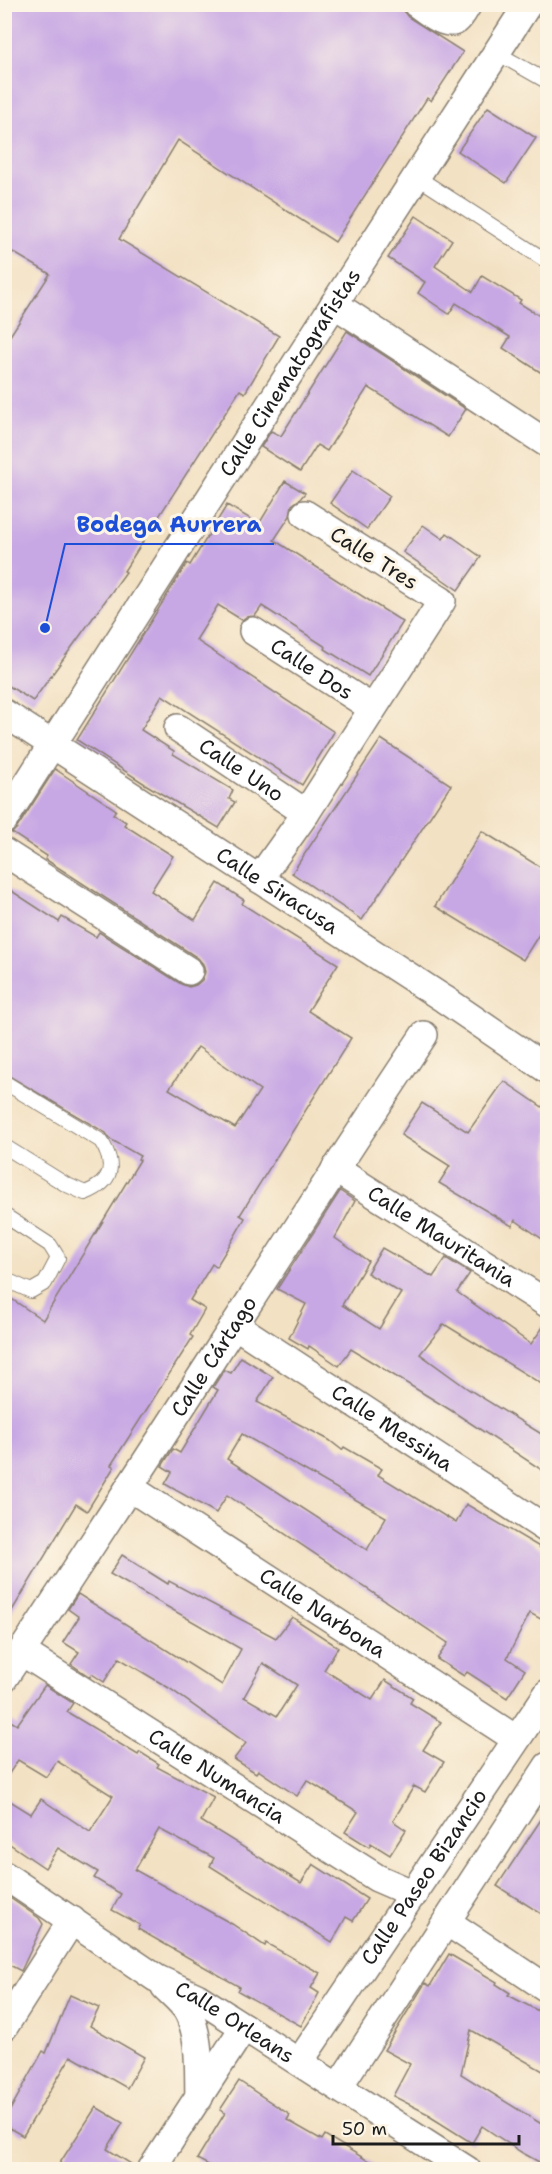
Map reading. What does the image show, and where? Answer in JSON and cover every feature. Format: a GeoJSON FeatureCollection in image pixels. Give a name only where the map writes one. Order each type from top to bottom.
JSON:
{"type":"FeatureCollection","features":[{"type":"Feature","properties":{"kind":"street"},"geometry":{"type":"LineString","coordinates":[[417,4],[441,20],[451,22],[458,20],[468,4]]}},
{"type":"Feature","properties":{"kind":"street","name":"Calle Cinematografistas"},"geometry":{"type":"LineString","coordinates":[[4,820],[528,4]]}},
{"type":"Feature","properties":{"kind":"street"},"geometry":{"type":"LineString","coordinates":[[334,304],[548,444]]}},
{"type":"Feature","properties":{"kind":"street","name":"Calle Tres"},"geometry":{"type":"LineString","coordinates":[[305,514],[442,601],[372,708]]}},
{"type":"Feature","properties":{"kind":"street","name":"Calle Dos"},"geometry":{"type":"LineString","coordinates":[[253,631],[372,708]]}},
{"type":"Feature","properties":{"kind":"street"},"geometry":{"type":"LineString","coordinates":[[259,879],[306,813],[372,708]]}},
{"type":"Feature","properties":{"kind":"street","name":"Calle Siracusa"},"geometry":{"type":"LineString","coordinates":[[4,713],[435,993],[548,1070]]}},
{"type":"Feature","properties":{"kind":"street","name":"Calle Uno"},"geometry":{"type":"LineString","coordinates":[[178,728],[306,813]]}},
{"type":"Feature","properties":{"kind":"street"},"geometry":{"type":"LineString","coordinates":[[4,852],[189,971]]}},
{"type":"Feature","properties":{"kind":"street","name":"Calle Cártago"},"geometry":{"type":"LineString","coordinates":[[4,1678],[424,1035]]}},
{"type":"Feature","properties":{"kind":"street","name":"Calle Mauritania"},"geometry":{"type":"LineString","coordinates":[[335,1169],[548,1304]]}},
{"type":"Feature","properties":{"kind":"street","name":"Calle Messina"},"geometry":{"type":"LineString","coordinates":[[235,1325],[548,1530]]}},
{"type":"Feature","properties":{"kind":"street","name":"Calle Narbona"},"geometry":{"type":"LineString","coordinates":[[129,1487],[516,1739]]}},
{"type":"Feature","properties":{"kind":"street","name":"Calle Numancia"},"geometry":{"type":"LineString","coordinates":[[22,1652],[377,1878],[414,1894]]}},
{"type":"Feature","properties":{"kind":"street","name":"Calle Paseo Bizancio"},"geometry":{"type":"LineString","coordinates":[[300,2061],[548,1693]]}},
{"type":"Feature","properties":{"kind":"street","name":"Calle Paseo Bizancio"},"geometry":{"type":"LineString","coordinates":[[339,2086],[447,1922],[530,1790],[548,1766]]}},
{"type":"Feature","properties":{"kind":"street","name":"Calle Orleans"},"geometry":{"type":"LineString","coordinates":[[4,1875],[156,1978],[197,1997],[467,2169]]}},
{"type":"Feature","properties":{"kind":"street"},"geometry":{"type":"LineString","coordinates":[[4,2027],[72,1920]]}},
{"type":"Feature","properties":{"kind":"street"},"geometry":{"type":"LineString","coordinates":[[447,1922],[548,1989]]}},
{"type":"Feature","properties":{"kind":"street"},"geometry":{"type":"LineString","coordinates":[[156,1978],[187,2010],[195,2030],[199,2098]]}},
{"type":"Feature","properties":{"kind":"street"},"geometry":{"type":"LineString","coordinates":[[151,2169],[244,2027]]}},
{"type":"Feature","properties":{"kind":"lane"},"geometry":{"type":"LineString","coordinates":[[496,53],[548,82]]}},
{"type":"Feature","properties":{"kind":"lane"},"geometry":{"type":"LineString","coordinates":[[417,177],[548,262]]}},
{"type":"Feature","properties":{"kind":"lane"},"geometry":{"type":"LineString","coordinates":[[4,1082],[101,1141],[110,1155],[111,1169],[97,1189],[85,1193],[65,1184],[4,1146]]}},
{"type":"Feature","properties":{"kind":"lane"},"geometry":{"type":"LineString","coordinates":[[4,1215],[50,1245],[58,1258],[45,1283],[31,1291],[4,1279]]}},
{"type":"Feature","properties":{"kind":"building"},"geometry":{"type":"Polygon","coordinates":[[[4,4],[402,4],[403,11],[408,17],[463,52],[431,101],[427,98],[335,242],[178,140],[119,239],[279,336],[245,393],[240,390],[124,571],[126,572],[33,701],[4,683],[4,345],[50,274],[4,247],[4,4]]]}},
{"type":"Feature","properties":{"kind":"building"},"geometry":{"type":"Polygon","coordinates":[[[488,107],[536,138],[506,183],[458,151],[488,107]]]}},
{"type":"Feature","properties":{"kind":"building"},"geometry":{"type":"Polygon","coordinates":[[[416,216],[452,240],[435,266],[473,292],[482,276],[521,300],[519,303],[548,321],[548,377],[503,348],[510,337],[456,303],[449,314],[418,293],[425,282],[388,258],[416,216]]]}},
{"type":"Feature","properties":{"kind":"building"},"geometry":{"type":"Polygon","coordinates":[[[347,331],[466,409],[448,437],[368,387],[327,451],[317,445],[300,472],[261,447],[271,431],[281,436],[347,331]]]}},
{"type":"Feature","properties":{"kind":"building"},"geometry":{"type":"Polygon","coordinates":[[[353,470],[390,496],[367,529],[330,503],[353,470]]]}},
{"type":"Feature","properties":{"kind":"building"},"geometry":{"type":"Polygon","coordinates":[[[285,481],[305,493],[292,505],[290,516],[274,540],[403,622],[368,676],[262,606],[255,616],[242,620],[218,605],[196,640],[334,732],[302,785],[162,695],[141,730],[174,751],[173,754],[233,790],[229,799],[235,802],[219,828],[77,740],[187,563],[190,565],[227,505],[259,524],[285,481]]]}},
{"type":"Feature","properties":{"kind":"building"},"geometry":{"type":"Polygon","coordinates":[[[423,525],[443,539],[447,533],[481,557],[458,590],[403,552],[423,525]]]}},
{"type":"Feature","properties":{"kind":"building"},"geometry":{"type":"Polygon","coordinates":[[[381,739],[451,785],[362,920],[292,873],[381,739]]]}},
{"type":"Feature","properties":{"kind":"building"},"geometry":{"type":"Polygon","coordinates":[[[55,769],[116,810],[113,814],[126,822],[124,825],[173,856],[151,891],[195,920],[218,883],[244,900],[242,904],[338,964],[308,1011],[351,1038],[240,1215],[245,1218],[216,1267],[212,1264],[190,1300],[205,1309],[190,1335],[193,1337],[111,1465],[114,1467],[87,1511],[76,1504],[4,1624],[4,1294],[43,1320],[140,1160],[138,1159],[140,1156],[110,1139],[106,1133],[4,1073],[4,886],[59,922],[62,917],[96,937],[99,932],[181,984],[189,987],[196,985],[202,980],[205,972],[198,958],[45,859],[47,856],[12,833],[55,769]],[[198,1047],[169,1089],[235,1128],[260,1090],[198,1047]]]}},
{"type":"Feature","properties":{"kind":"building"},"geometry":{"type":"Polygon","coordinates":[[[482,831],[548,872],[548,920],[523,960],[435,906],[482,831]]]}},
{"type":"Feature","properties":{"kind":"building"},"geometry":{"type":"Polygon","coordinates":[[[504,1081],[548,1111],[548,1243],[515,1220],[512,1226],[439,1183],[450,1166],[401,1135],[422,1103],[468,1132],[504,1081]]]}},
{"type":"Feature","properties":{"kind":"building"},"geometry":{"type":"Polygon","coordinates":[[[340,1191],[355,1201],[335,1238],[368,1261],[342,1305],[379,1329],[401,1293],[367,1273],[382,1248],[433,1277],[446,1258],[470,1273],[457,1292],[531,1344],[548,1320],[548,1388],[444,1324],[420,1354],[468,1389],[548,1438],[548,1474],[351,1349],[339,1366],[309,1346],[308,1349],[289,1338],[306,1304],[277,1289],[340,1191]]]}},
{"type":"Feature","properties":{"kind":"building"},"geometry":{"type":"Polygon","coordinates":[[[241,1357],[273,1377],[257,1402],[329,1440],[342,1450],[344,1447],[382,1469],[378,1475],[456,1523],[466,1504],[548,1552],[548,1623],[530,1613],[507,1658],[525,1670],[507,1698],[467,1672],[464,1676],[437,1659],[448,1643],[227,1495],[216,1513],[165,1484],[172,1472],[162,1466],[173,1449],[180,1453],[218,1390],[213,1387],[224,1370],[231,1373],[241,1357]],[[242,1434],[227,1459],[367,1550],[386,1517],[242,1434]]]}},
{"type":"Feature","properties":{"kind":"building"},"geometry":{"type":"Polygon","coordinates":[[[122,1555],[168,1584],[169,1581],[276,1638],[292,1617],[338,1647],[324,1670],[372,1700],[385,1680],[413,1698],[410,1703],[441,1722],[423,1750],[444,1762],[425,1792],[414,1786],[393,1821],[406,1830],[390,1855],[371,1843],[369,1847],[345,1832],[358,1812],[307,1780],[297,1796],[258,1770],[256,1773],[234,1759],[246,1743],[169,1688],[119,1658],[104,1682],[92,1674],[90,1677],[71,1664],[79,1652],[63,1642],[79,1617],[68,1609],[78,1594],[222,1685],[241,1649],[110,1574],[122,1555]],[[263,1663],[244,1697],[277,1716],[297,1685],[263,1663]]]}},
{"type":"Feature","properties":{"kind":"building"},"geometry":{"type":"Polygon","coordinates":[[[45,1685],[73,1703],[67,1712],[138,1755],[140,1752],[159,1764],[157,1767],[214,1797],[201,1821],[301,1883],[313,1864],[367,1899],[353,1921],[346,1917],[332,1942],[210,1866],[214,1858],[159,1829],[135,1870],[232,1924],[265,1946],[266,1943],[320,1973],[311,1988],[319,1993],[301,2026],[238,1991],[240,1987],[138,1929],[140,1925],[112,1910],[121,1894],[94,1878],[98,1872],[58,1848],[45,1868],[4,1840],[4,1797],[31,1814],[41,1799],[90,1832],[113,1796],[57,1761],[46,1777],[18,1760],[4,1781],[4,1717],[17,1725],[45,1685]]]}},
{"type":"Feature","properties":{"kind":"building"},"geometry":{"type":"Polygon","coordinates":[[[548,1809],[548,1918],[497,1886],[548,1809]]]}},
{"type":"Feature","properties":{"kind":"building"},"geometry":{"type":"Polygon","coordinates":[[[4,1894],[39,1918],[43,1924],[21,1971],[4,1962],[4,1894]]]}},
{"type":"Feature","properties":{"kind":"building"},"geometry":{"type":"Polygon","coordinates":[[[449,1954],[497,1982],[496,1984],[510,1993],[508,1995],[548,2016],[548,2074],[471,2030],[461,2074],[548,2128],[548,2167],[482,2126],[472,2143],[430,2115],[393,2096],[410,2064],[384,2050],[425,1983],[430,1986],[449,1954]]]}},
{"type":"Feature","properties":{"kind":"building"},"geometry":{"type":"Polygon","coordinates":[[[70,1995],[99,2008],[90,2026],[144,2057],[127,2088],[71,2056],[23,2136],[4,2125],[4,2121],[43,2051],[46,2053],[70,1995]]]}},
{"type":"Feature","properties":{"kind":"building"},"geometry":{"type":"Polygon","coordinates":[[[239,2081],[290,2115],[287,2120],[322,2140],[325,2135],[382,2169],[216,2169],[197,2159],[225,2113],[220,2110],[239,2081]]]}},
{"type":"Feature","properties":{"kind":"building"},"geometry":{"type":"Polygon","coordinates":[[[96,2107],[123,2123],[107,2149],[136,2167],[135,2169],[56,2169],[96,2107]]]}},
{"type":"Feature","properties":{"kind":"place","name":"Bodega Aurrera"},"geometry":{"type":"Point","coordinates":[45,628]}}]}
